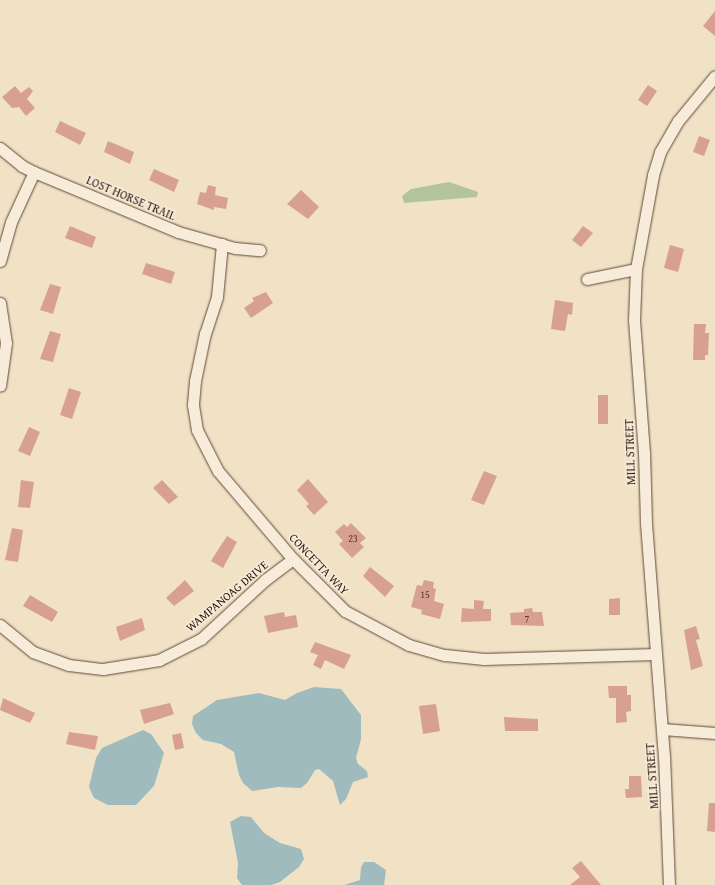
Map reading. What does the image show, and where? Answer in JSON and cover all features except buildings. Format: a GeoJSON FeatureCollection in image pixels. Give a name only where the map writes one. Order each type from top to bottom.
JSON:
{"type":"FeatureCollection","features":[{"type":"Feature","properties":{"kind":"street","name":"MILL STREET"},"geometry":{"type":"LineString","coordinates":[[669,885],[669,848],[662,729],[634,320],[636,269],[653,175],[660,152],[678,120],[715,76]]}},
{"type":"Feature","properties":{"kind":"street","name":"LOST HORSE TRAIL"},"geometry":{"type":"LineString","coordinates":[[0,148],[22,166],[34,172],[178,232],[222,244],[260,250]]}},
{"type":"Feature","properties":{"kind":"street"},"geometry":{"type":"LineString","coordinates":[[0,261],[11,222],[34,172]]}},
{"type":"Feature","properties":{"kind":"street","name":"CONCETTA WAY"},"geometry":{"type":"LineString","coordinates":[[222,244],[217,297],[205,333],[195,381],[192,404],[197,430],[218,471],[292,559],[345,611],[409,645],[445,655],[484,659],[656,654]]}},
{"type":"Feature","properties":{"kind":"street"},"geometry":{"type":"LineString","coordinates":[[587,279],[636,269]]}},
{"type":"Feature","properties":{"kind":"street"},"geometry":{"type":"LineString","coordinates":[[0,303],[6,343],[0,386]]}},
{"type":"Feature","properties":{"kind":"street","name":"WAMPANOAG DRIVE"},"geometry":{"type":"LineString","coordinates":[[0,625],[33,652],[69,665],[103,669],[159,660],[200,639],[265,580],[292,559]]}},
{"type":"Feature","properties":{"kind":"street"},"geometry":{"type":"LineString","coordinates":[[662,729],[715,733]]}},
{"type":"Feature","properties":{"kind":"green space"},"geometry":{"type":"Polygon","coordinates":[[[449,182],[478,192],[477,197],[404,203],[402,196],[411,189],[449,182]]]}},
{"type":"Feature","properties":{"kind":"water"},"geometry":{"type":"Polygon","coordinates":[[[314,687],[341,689],[361,715],[361,739],[356,758],[358,764],[367,771],[368,777],[353,782],[346,799],[340,805],[333,781],[319,769],[315,770],[307,783],[301,788],[278,787],[252,791],[243,783],[239,775],[234,752],[221,744],[203,740],[196,733],[192,724],[193,716],[217,700],[259,693],[285,700],[297,693],[314,687]]]}},
{"type":"Feature","properties":{"kind":"water"},"geometry":{"type":"Polygon","coordinates":[[[143,730],[151,734],[164,753],[154,786],[136,805],[108,805],[94,798],[89,787],[96,758],[102,748],[143,730]]]}},
{"type":"Feature","properties":{"kind":"water"},"geometry":{"type":"Polygon","coordinates":[[[241,816],[251,817],[264,833],[280,843],[301,849],[304,859],[299,867],[280,882],[271,885],[242,885],[237,878],[238,863],[230,822],[241,816]]]}},
{"type":"Feature","properties":{"kind":"water"},"geometry":{"type":"Polygon","coordinates":[[[364,862],[374,862],[386,870],[384,885],[344,885],[360,880],[361,867],[364,862]]]}}]}
